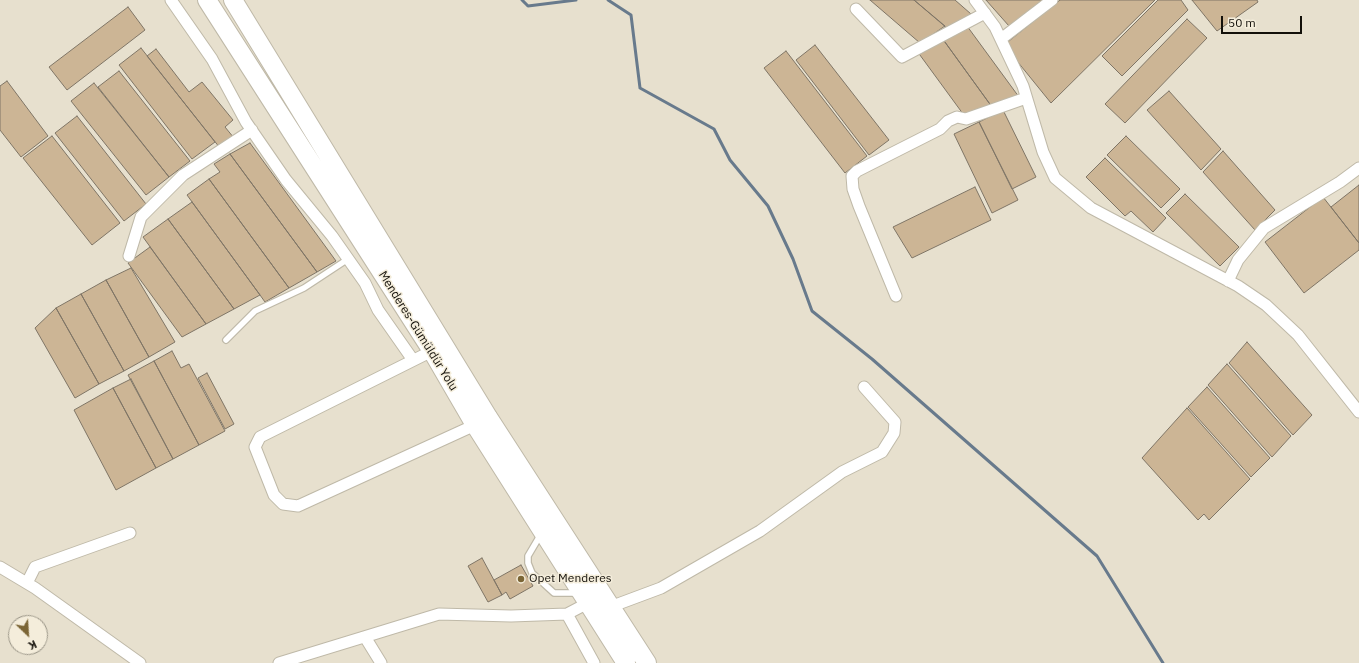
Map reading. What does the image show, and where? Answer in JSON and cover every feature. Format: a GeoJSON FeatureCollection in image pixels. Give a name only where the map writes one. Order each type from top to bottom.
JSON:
{"type":"FeatureCollection","features":[{"type":"Feature","properties":{"kind":"main road","name":"Menderes-Gümüldür Yolu"},"geometry":{"type":"LineString","coordinates":[[207,0],[432,351],[475,425],[626,663]]}},
{"type":"Feature","properties":{"kind":"main road","name":"Menderes-Gümüldür Yolu"},"geometry":{"type":"LineString","coordinates":[[233,0],[488,417],[647,663]]}},
{"type":"Feature","properties":{"kind":"street"},"geometry":{"type":"LineString","coordinates":[[171,0],[212,59],[252,130],[286,180],[332,236],[364,283],[378,310],[413,360]]}},
{"type":"Feature","properties":{"kind":"street"},"geometry":{"type":"LineString","coordinates":[[975,0],[985,12],[1023,86],[1043,152],[1055,178],[1091,208],[1228,281],[1266,306],[1298,335],[1359,412]]}},
{"type":"Feature","properties":{"kind":"street"},"geometry":{"type":"LineString","coordinates":[[1000,39],[1052,0]]}},
{"type":"Feature","properties":{"kind":"street"},"geometry":{"type":"LineString","coordinates":[[856,9],[902,56],[985,12]]}},
{"type":"Feature","properties":{"kind":"street"},"geometry":{"type":"LineString","coordinates":[[896,296],[859,206],[853,189],[852,176],[857,171],[926,137],[952,119],[957,117],[966,119],[1026,98]]}},
{"type":"Feature","properties":{"kind":"street"},"geometry":{"type":"LineString","coordinates":[[130,256],[141,217],[183,174],[252,130]]}},
{"type":"Feature","properties":{"kind":"street"},"geometry":{"type":"LineString","coordinates":[[1228,281],[1238,260],[1264,228],[1340,182],[1359,168]]}},
{"type":"Feature","properties":{"kind":"street"},"geometry":{"type":"LineString","coordinates":[[432,351],[260,436],[254,447],[274,495],[283,504],[298,506],[475,425]]}},
{"type":"Feature","properties":{"kind":"street"},"geometry":{"type":"LineString","coordinates":[[610,607],[661,588],[760,531],[842,472],[882,452],[894,433],[895,422],[864,387]]}},
{"type":"Feature","properties":{"kind":"street"},"geometry":{"type":"LineString","coordinates":[[27,583],[35,567],[130,533]]}},
{"type":"Feature","properties":{"kind":"street"},"geometry":{"type":"LineString","coordinates":[[0,567],[27,583],[140,663]]}},
{"type":"Feature","properties":{"kind":"street"},"geometry":{"type":"LineString","coordinates":[[279,663],[439,614],[511,616],[567,614],[585,598]]}},
{"type":"Feature","properties":{"kind":"street"},"geometry":{"type":"LineString","coordinates":[[567,614],[594,663]]}},
{"type":"Feature","properties":{"kind":"street"},"geometry":{"type":"LineString","coordinates":[[365,637],[381,663]]}},
{"type":"Feature","properties":{"kind":"lane"},"geometry":{"type":"LineString","coordinates":[[226,340],[255,311],[304,288],[348,259]]}},
{"type":"Feature","properties":{"kind":"lane"},"geometry":{"type":"LineString","coordinates":[[543,531],[528,556],[528,563],[532,573],[554,593],[585,598]]}},
{"type":"Feature","properties":{"kind":"building"},"geometry":{"type":"Polygon","coordinates":[[[870,0],[914,0],[945,26],[920,43],[870,0]]]}},
{"type":"Feature","properties":{"kind":"building"},"geometry":{"type":"Polygon","coordinates":[[[914,0],[955,0],[971,14],[948,29],[914,0]]]}},
{"type":"Feature","properties":{"kind":"building"},"geometry":{"type":"Polygon","coordinates":[[[986,0],[1043,0],[1009,26],[986,0]]]}},
{"type":"Feature","properties":{"kind":"building"},"geometry":{"type":"Polygon","coordinates":[[[1060,0],[1155,0],[1051,103],[1004,45],[1060,0]]]}},
{"type":"Feature","properties":{"kind":"building"},"geometry":{"type":"Polygon","coordinates":[[[1158,0],[1181,0],[1188,10],[1122,76],[1102,56],[1158,0]]]}},
{"type":"Feature","properties":{"kind":"building"},"geometry":{"type":"Polygon","coordinates":[[[1192,0],[1257,0],[1258,2],[1217,31],[1192,0]]]}},
{"type":"Feature","properties":{"kind":"building"},"geometry":{"type":"Polygon","coordinates":[[[128,7],[145,30],[67,90],[49,67],[128,7]]]}},
{"type":"Feature","properties":{"kind":"building"},"geometry":{"type":"Polygon","coordinates":[[[1187,19],[1207,38],[1125,123],[1105,104],[1187,19]]]}},
{"type":"Feature","properties":{"kind":"building"},"geometry":{"type":"Polygon","coordinates":[[[967,26],[1019,97],[992,107],[942,38],[967,26]]]}},
{"type":"Feature","properties":{"kind":"building"},"geometry":{"type":"Polygon","coordinates":[[[942,38],[992,107],[966,118],[917,51],[942,38]]]}},
{"type":"Feature","properties":{"kind":"building"},"geometry":{"type":"Polygon","coordinates":[[[815,45],[889,140],[869,155],[796,60],[815,45]]]}},
{"type":"Feature","properties":{"kind":"building"},"geometry":{"type":"Polygon","coordinates":[[[141,48],[215,142],[192,159],[119,65],[141,48]]]}},
{"type":"Feature","properties":{"kind":"building"},"geometry":{"type":"Polygon","coordinates":[[[156,49],[189,92],[202,82],[233,120],[225,127],[234,138],[220,148],[147,56],[156,49]]]}},
{"type":"Feature","properties":{"kind":"building"},"geometry":{"type":"Polygon","coordinates":[[[786,51],[867,156],[845,173],[764,68],[786,51]]]}},
{"type":"Feature","properties":{"kind":"building"},"geometry":{"type":"Polygon","coordinates":[[[119,71],[190,161],[169,177],[98,87],[119,71]]]}},
{"type":"Feature","properties":{"kind":"building"},"geometry":{"type":"Polygon","coordinates":[[[7,81],[48,136],[21,157],[0,130],[0,86],[7,81]]]}},
{"type":"Feature","properties":{"kind":"building"},"geometry":{"type":"Polygon","coordinates":[[[94,83],[169,177],[146,195],[71,101],[94,83]]]}},
{"type":"Feature","properties":{"kind":"building"},"geometry":{"type":"Polygon","coordinates":[[[1169,91],[1221,149],[1201,170],[1147,110],[1169,91]]]}},
{"type":"Feature","properties":{"kind":"building"},"geometry":{"type":"Polygon","coordinates":[[[1003,110],[1036,177],[1012,189],[979,122],[1003,110]]]}},
{"type":"Feature","properties":{"kind":"building"},"geometry":{"type":"Polygon","coordinates":[[[77,116],[146,204],[124,221],[55,133],[77,116]]]}},
{"type":"Feature","properties":{"kind":"building"},"geometry":{"type":"Polygon","coordinates":[[[979,122],[1018,200],[992,213],[954,134],[979,122]]]}},
{"type":"Feature","properties":{"kind":"building"},"geometry":{"type":"Polygon","coordinates":[[[52,136],[120,223],[92,245],[23,158],[52,136]]]}},
{"type":"Feature","properties":{"kind":"building"},"geometry":{"type":"Polygon","coordinates":[[[1126,136],[1180,189],[1161,208],[1107,155],[1126,136]]]}},
{"type":"Feature","properties":{"kind":"building"},"geometry":{"type":"Polygon","coordinates":[[[250,143],[336,261],[317,272],[230,154],[250,143]]]}},
{"type":"Feature","properties":{"kind":"building"},"geometry":{"type":"Polygon","coordinates":[[[1223,151],[1275,210],[1255,230],[1203,172],[1223,151]]]}},
{"type":"Feature","properties":{"kind":"building"},"geometry":{"type":"Polygon","coordinates":[[[230,154],[317,272],[289,288],[209,179],[220,172],[214,164],[230,154]]]}},
{"type":"Feature","properties":{"kind":"building"},"geometry":{"type":"Polygon","coordinates":[[[1105,158],[1166,218],[1153,232],[1131,211],[1125,216],[1086,177],[1105,158]]]}},
{"type":"Feature","properties":{"kind":"building"},"geometry":{"type":"Polygon","coordinates":[[[209,179],[289,288],[265,302],[187,195],[209,179]]]}},
{"type":"Feature","properties":{"kind":"building"},"geometry":{"type":"Polygon","coordinates":[[[1359,185],[1359,243],[1331,207],[1359,185]]]}},
{"type":"Feature","properties":{"kind":"building"},"geometry":{"type":"Polygon","coordinates":[[[975,187],[991,220],[912,258],[893,227],[975,187]]]}},
{"type":"Feature","properties":{"kind":"building"},"geometry":{"type":"Polygon","coordinates":[[[1185,194],[1239,247],[1220,266],[1166,213],[1185,194]]]}},
{"type":"Feature","properties":{"kind":"building"},"geometry":{"type":"Polygon","coordinates":[[[1323,197],[1359,243],[1359,250],[1304,293],[1265,242],[1323,197]]]}},
{"type":"Feature","properties":{"kind":"building"},"geometry":{"type":"Polygon","coordinates":[[[192,202],[260,295],[234,309],[168,219],[192,202]]]}},
{"type":"Feature","properties":{"kind":"building"},"geometry":{"type":"Polygon","coordinates":[[[168,219],[234,309],[206,324],[143,237],[168,219]]]}},
{"type":"Feature","properties":{"kind":"building"},"geometry":{"type":"Polygon","coordinates":[[[150,247],[206,324],[182,337],[128,263],[150,247]]]}},
{"type":"Feature","properties":{"kind":"building"},"geometry":{"type":"Polygon","coordinates":[[[131,268],[175,342],[149,357],[106,280],[131,268]]]}},
{"type":"Feature","properties":{"kind":"building"},"geometry":{"type":"Polygon","coordinates":[[[106,280],[149,357],[124,371],[81,294],[106,280]]]}},
{"type":"Feature","properties":{"kind":"building"},"geometry":{"type":"Polygon","coordinates":[[[81,294],[124,371],[99,384],[56,308],[81,294]]]}},
{"type":"Feature","properties":{"kind":"building"},"geometry":{"type":"Polygon","coordinates":[[[56,308],[99,384],[75,398],[35,328],[56,308]]]}},
{"type":"Feature","properties":{"kind":"building"},"geometry":{"type":"Polygon","coordinates":[[[1247,342],[1312,415],[1293,435],[1229,363],[1247,342]]]}},
{"type":"Feature","properties":{"kind":"building"},"geometry":{"type":"Polygon","coordinates":[[[172,351],[181,368],[189,364],[225,431],[199,445],[154,361],[172,351]]]}},
{"type":"Feature","properties":{"kind":"building"},"geometry":{"type":"Polygon","coordinates":[[[154,361],[199,445],[173,459],[128,375],[154,361]]]}},
{"type":"Feature","properties":{"kind":"building"},"geometry":{"type":"Polygon","coordinates":[[[1227,364],[1291,436],[1272,457],[1208,385],[1227,364]]]}},
{"type":"Feature","properties":{"kind":"building"},"geometry":{"type":"Polygon","coordinates":[[[207,373],[234,424],[225,429],[198,378],[207,373]]]}},
{"type":"Feature","properties":{"kind":"building"},"geometry":{"type":"Polygon","coordinates":[[[131,379],[173,459],[156,468],[113,388],[131,379]]]}},
{"type":"Feature","properties":{"kind":"building"},"geometry":{"type":"Polygon","coordinates":[[[1207,387],[1270,458],[1251,477],[1188,407],[1207,387]]]}},
{"type":"Feature","properties":{"kind":"building"},"geometry":{"type":"Polygon","coordinates":[[[113,388],[156,468],[116,490],[74,410],[113,388]]]}},
{"type":"Feature","properties":{"kind":"building"},"geometry":{"type":"Polygon","coordinates":[[[1187,408],[1250,479],[1209,520],[1204,514],[1198,520],[1142,458],[1187,408]]]}},
{"type":"Feature","properties":{"kind":"building"},"geometry":{"type":"Polygon","coordinates":[[[482,558],[502,595],[488,602],[468,566],[482,558]]]}},
{"type":"Feature","properties":{"kind":"building"},"geometry":{"type":"Polygon","coordinates":[[[521,565],[533,586],[510,599],[506,592],[502,595],[494,580],[521,565]]]}},
{"type":"Feature","properties":{"kind":"waterway"},"geometry":{"type":"LineString","coordinates":[[522,0],[528,6],[576,0]]}},
{"type":"Feature","properties":{"kind":"waterway"},"geometry":{"type":"LineString","coordinates":[[608,0],[631,15],[640,88],[714,129],[730,160],[768,206],[793,259],[812,311],[872,359],[1097,556],[1163,663]]}},
{"type":"Feature","properties":{"kind":"place","name":"Opet Menderes"},"geometry":{"type":"Point","coordinates":[521,579]}}]}
